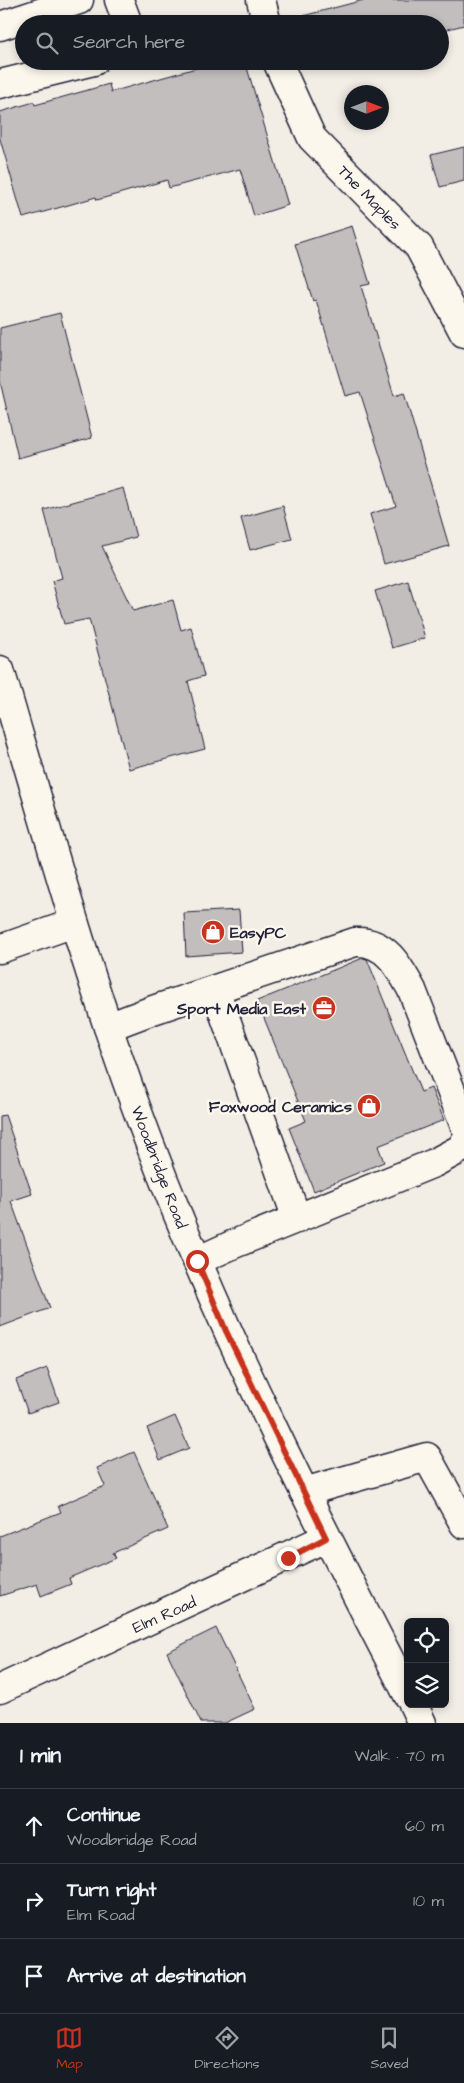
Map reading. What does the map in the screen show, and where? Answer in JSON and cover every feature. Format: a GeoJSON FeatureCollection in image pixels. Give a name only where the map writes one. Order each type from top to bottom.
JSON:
{"type":"FeatureCollection","features":[{"type":"Feature","properties":{"kind":"main road"},"geometry":{"type":"LineString","coordinates":[[33,15],[79,0]]}},
{"type":"Feature","properties":{"kind":"main road"},"geometry":{"type":"LineString","coordinates":[[119,0],[125,15]]}},
{"type":"Feature","properties":{"kind":"main road"},"geometry":{"type":"LineString","coordinates":[[261,0],[264,15]]}},
{"type":"Feature","properties":{"kind":"main road"},"geometry":{"type":"LineString","coordinates":[[0,26],[15,21]]}},
{"type":"Feature","properties":{"kind":"main road"},"geometry":{"type":"LineString","coordinates":[[0,84],[57,70]]}},
{"type":"Feature","properties":{"kind":"main road","name":"The Maples"},"geometry":{"type":"LineString","coordinates":[[281,70],[312,138],[419,247],[464,333]]}},
{"type":"Feature","properties":{"kind":"main road","name":"Woodbridge Road"},"geometry":{"type":"LineString","coordinates":[[0,670],[74,923],[150,1146],[226,1331],[326,1538],[404,1687]]}},
{"type":"Feature","properties":{"kind":"main road"},"geometry":{"type":"LineString","coordinates":[[0,949],[74,923]]}},
{"type":"Feature","properties":{"kind":"main road"},"geometry":{"type":"LineString","coordinates":[[108,1027],[355,942],[366,941],[381,949],[394,960],[412,990],[464,1124]]}},
{"type":"Feature","properties":{"kind":"main road"},"geometry":{"type":"LineString","coordinates":[[215,989],[297,1219]]}},
{"type":"Feature","properties":{"kind":"main road"},"geometry":{"type":"LineString","coordinates":[[197,1261],[434,1163],[462,1148],[464,1142]]}},
{"type":"Feature","properties":{"kind":"main road"},"geometry":{"type":"LineString","coordinates":[[304,1492],[427,1457],[464,1524]]}},
{"type":"Feature","properties":{"kind":"main road","name":"Elm Road"},"geometry":{"type":"LineString","coordinates":[[0,1689],[326,1538]]}},
{"type":"Feature","properties":{"kind":"main road"},"geometry":{"type":"LineString","coordinates":[[414,1708],[422,1723]]}},
{"type":"Feature","properties":{"kind":"building"},"geometry":{"type":"Polygon","coordinates":[[[364,0],[464,0],[464,25],[449,29],[449,15],[307,15],[364,0]]]}},
{"type":"Feature","properties":{"kind":"building"},"geometry":{"type":"Polygon","coordinates":[[[189,70],[248,70],[288,205],[254,216],[240,169],[169,188],[167,180],[97,200],[96,197],[23,218],[0,139],[0,112],[34,102],[35,105],[109,84],[111,92],[189,70]]]}},
{"type":"Feature","properties":{"kind":"building"},"geometry":{"type":"Polygon","coordinates":[[[464,147],[464,181],[440,187],[431,155],[464,147]]]}},
{"type":"Feature","properties":{"kind":"building"},"geometry":{"type":"Polygon","coordinates":[[[352,226],[370,284],[361,286],[394,396],[404,393],[449,546],[384,564],[370,514],[396,506],[360,392],[345,396],[316,300],[313,301],[295,244],[352,226]]]}},
{"type":"Feature","properties":{"kind":"building"},"geometry":{"type":"Polygon","coordinates":[[[60,313],[92,438],[18,458],[0,381],[0,328],[60,313]]]}},
{"type":"Feature","properties":{"kind":"building"},"geometry":{"type":"Polygon","coordinates":[[[123,488],[136,537],[102,546],[133,611],[173,600],[181,630],[191,627],[204,676],[188,681],[205,749],[129,769],[89,619],[64,624],[52,581],[62,578],[44,510],[123,488]]]}},
{"type":"Feature","properties":{"kind":"building"},"geometry":{"type":"Polygon","coordinates":[[[283,506],[292,539],[250,550],[241,518],[283,506]]]}},
{"type":"Feature","properties":{"kind":"building"},"geometry":{"type":"Polygon","coordinates":[[[408,581],[425,638],[392,648],[375,591],[408,581]]]}},
{"type":"Feature","properties":{"kind":"building","name":"EasyPC"},"geometry":{"type":"Polygon","coordinates":[[[239,910],[242,952],[186,956],[184,913],[239,910]]]}},
{"type":"Feature","properties":{"kind":"building","name":"Foxwood Ceramics"},"geometry":{"type":"Polygon","coordinates":[[[363,958],[367,959],[421,1092],[431,1088],[444,1120],[378,1146],[384,1162],[314,1191],[289,1128],[306,1121],[257,1001],[363,958]]]}},
{"type":"Feature","properties":{"kind":"building"},"geometry":{"type":"Polygon","coordinates":[[[5,1115],[32,1194],[11,1201],[50,1308],[0,1327],[0,1116],[5,1115]]]}},
{"type":"Feature","properties":{"kind":"building"},"geometry":{"type":"Polygon","coordinates":[[[47,1368],[59,1402],[28,1413],[16,1380],[47,1368]]]}},
{"type":"Feature","properties":{"kind":"building"},"geometry":{"type":"Polygon","coordinates":[[[175,1416],[189,1448],[160,1460],[147,1428],[175,1416]]]}},
{"type":"Feature","properties":{"kind":"building"},"geometry":{"type":"Polygon","coordinates":[[[134,1452],[168,1529],[113,1553],[116,1558],[69,1578],[71,1584],[41,1596],[37,1584],[0,1596],[0,1536],[61,1512],[58,1506],[105,1486],[97,1468],[134,1452]]]}},
{"type":"Feature","properties":{"kind":"building"},"geometry":{"type":"Polygon","coordinates":[[[216,1628],[255,1709],[225,1723],[201,1723],[167,1652],[216,1628]]]}},
{"type":"Feature","properties":{"kind":"place","name":"EasyPC"},"geometry":{"type":"Point","coordinates":[213,932]}},
{"type":"Feature","properties":{"kind":"place","name":"Sport Media East"},"geometry":{"type":"Point","coordinates":[324,1008]}},
{"type":"Feature","properties":{"kind":"place","name":"Foxwood Ceramics"},"geometry":{"type":"Point","coordinates":[369,1106]}},
{"type":"Feature","properties":{"kind":"route"},"geometry":{"type":"LineString","coordinates":[[197,1261],[226,1331],[326,1538],[288,1558]]}}]}
